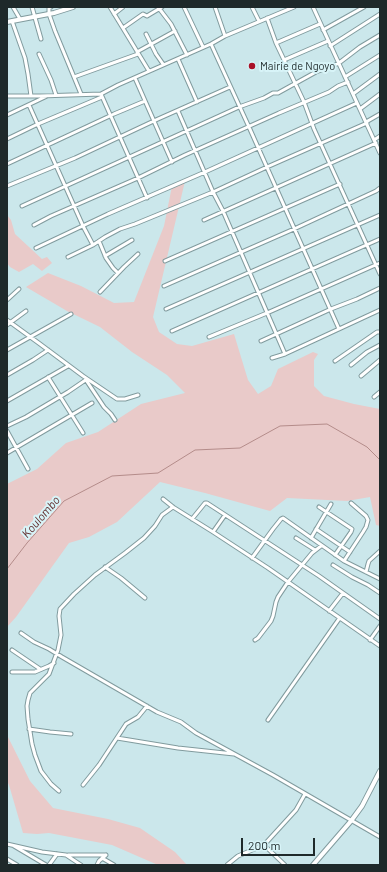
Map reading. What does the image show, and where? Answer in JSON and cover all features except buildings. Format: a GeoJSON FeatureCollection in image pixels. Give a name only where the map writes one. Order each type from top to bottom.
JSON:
{"type":"FeatureCollection","features":[{"type":"Feature","properties":{"kind":"street"},"geometry":{"type":"LineString","coordinates":[[13,7],[20,19]]}},
{"type":"Feature","properties":{"kind":"street"},"geometry":{"type":"LineString","coordinates":[[32,7],[41,39]]}},
{"type":"Feature","properties":{"kind":"street"},"geometry":{"type":"LineString","coordinates":[[51,7],[49,14],[81,94]]}},
{"type":"Feature","properties":{"kind":"street"},"geometry":{"type":"LineString","coordinates":[[31,96],[25,58],[9,21],[49,14],[69,7]]}},
{"type":"Feature","properties":{"kind":"street"},"geometry":{"type":"LineString","coordinates":[[110,7],[149,71]]}},
{"type":"Feature","properties":{"kind":"street"},"geometry":{"type":"LineString","coordinates":[[114,14],[123,7]]}},
{"type":"Feature","properties":{"kind":"street"},"geometry":{"type":"LineString","coordinates":[[123,28],[143,14],[147,16],[160,7],[187,55]]}},
{"type":"Feature","properties":{"kind":"street"},"geometry":{"type":"LineString","coordinates":[[184,7],[203,47]]}},
{"type":"Feature","properties":{"kind":"street"},"geometry":{"type":"LineString","coordinates":[[215,7],[225,36]]}},
{"type":"Feature","properties":{"kind":"street"},"geometry":{"type":"LineString","coordinates":[[252,7],[259,21]]}},
{"type":"Feature","properties":{"kind":"street"},"geometry":{"type":"LineString","coordinates":[[7,139],[102,96],[118,85],[163,64],[178,59],[225,36],[294,7]]}},
{"type":"Feature","properties":{"kind":"street"},"geometry":{"type":"LineString","coordinates":[[313,7],[380,153]]}},
{"type":"Feature","properties":{"kind":"street"},"geometry":{"type":"LineString","coordinates":[[323,30],[364,7]]}},
{"type":"Feature","properties":{"kind":"street"},"geometry":{"type":"LineString","coordinates":[[330,46],[380,14]]}},
{"type":"Feature","properties":{"kind":"street"},"geometry":{"type":"LineString","coordinates":[[266,18],[294,83],[304,102],[321,144],[367,244],[378,264],[380,274]]}},
{"type":"Feature","properties":{"kind":"street"},"geometry":{"type":"LineString","coordinates":[[276,43],[320,24]]}},
{"type":"Feature","properties":{"kind":"street"},"geometry":{"type":"LineString","coordinates":[[74,77],[137,53],[175,32]]}},
{"type":"Feature","properties":{"kind":"street"},"geometry":{"type":"LineString","coordinates":[[146,34],[163,64]]}},
{"type":"Feature","properties":{"kind":"street"},"geometry":{"type":"LineString","coordinates":[[22,206],[239,107],[278,92],[316,72],[338,63],[380,35]]}},
{"type":"Feature","properties":{"kind":"street"},"geometry":{"type":"LineString","coordinates":[[284,60],[328,41]]}},
{"type":"Feature","properties":{"kind":"street"},"geometry":{"type":"LineString","coordinates":[[210,44],[249,127],[339,329]]}},
{"type":"Feature","properties":{"kind":"street"},"geometry":{"type":"LineString","coordinates":[[39,54],[56,95]]}},
{"type":"Feature","properties":{"kind":"street"},"geometry":{"type":"LineString","coordinates":[[345,77],[380,55]]}},
{"type":"Feature","properties":{"kind":"street"},"geometry":{"type":"LineString","coordinates":[[178,59],[197,102]]}},
{"type":"Feature","properties":{"kind":"street"},"geometry":{"type":"LineString","coordinates":[[353,94],[380,74]]}},
{"type":"Feature","properties":{"kind":"street"},"geometry":{"type":"LineString","coordinates":[[135,78],[172,162]]}},
{"type":"Feature","properties":{"kind":"street"},"geometry":{"type":"LineString","coordinates":[[34,225],[51,216],[329,92],[348,82]]}},
{"type":"Feature","properties":{"kind":"street"},"geometry":{"type":"LineString","coordinates":[[7,186],[56,166],[230,87]]}},
{"type":"Feature","properties":{"kind":"street"},"geometry":{"type":"LineString","coordinates":[[7,96],[81,94],[102,96]]}},
{"type":"Feature","properties":{"kind":"street"},"geometry":{"type":"LineString","coordinates":[[360,109],[380,94]]}},
{"type":"Feature","properties":{"kind":"street"},"geometry":{"type":"LineString","coordinates":[[7,115],[48,96]]}},
{"type":"Feature","properties":{"kind":"street"},"geometry":{"type":"LineString","coordinates":[[102,96],[147,198]]}},
{"type":"Feature","properties":{"kind":"street"},"geometry":{"type":"LineString","coordinates":[[7,164],[145,101]]}},
{"type":"Feature","properties":{"kind":"street"},"geometry":{"type":"LineString","coordinates":[[36,248],[357,103]]}},
{"type":"Feature","properties":{"kind":"street"},"geometry":{"type":"LineString","coordinates":[[29,105],[93,245]]}},
{"type":"Feature","properties":{"kind":"street"},"geometry":{"type":"LineString","coordinates":[[178,111],[232,231],[284,354]]}},
{"type":"Feature","properties":{"kind":"street"},"geometry":{"type":"LineString","coordinates":[[68,257],[93,245],[112,232],[214,192],[366,123],[380,114]]}},
{"type":"Feature","properties":{"kind":"street"},"geometry":{"type":"LineString","coordinates":[[204,220],[297,179],[375,142],[380,136]]}},
{"type":"Feature","properties":{"kind":"street"},"geometry":{"type":"LineString","coordinates":[[165,260],[340,184]]}},
{"type":"Feature","properties":{"kind":"street"},"geometry":{"type":"LineString","coordinates":[[164,286],[294,229],[380,188]]}},
{"type":"Feature","properties":{"kind":"street"},"geometry":{"type":"LineString","coordinates":[[166,309],[380,215]]}},
{"type":"Feature","properties":{"kind":"street"},"geometry":{"type":"LineString","coordinates":[[172,330],[380,239]]}},
{"type":"Feature","properties":{"kind":"street"},"geometry":{"type":"LineString","coordinates":[[105,256],[132,240]]}},
{"type":"Feature","properties":{"kind":"street"},"geometry":{"type":"LineString","coordinates":[[99,241],[105,256],[118,274]]}},
{"type":"Feature","properties":{"kind":"street"},"geometry":{"type":"LineString","coordinates":[[100,292],[138,254]]}},
{"type":"Feature","properties":{"kind":"street"},"geometry":{"type":"LineString","coordinates":[[209,337],[378,264]]}},
{"type":"Feature","properties":{"kind":"street"},"geometry":{"type":"LineString","coordinates":[[260,341],[380,288]]}},
{"type":"Feature","properties":{"kind":"street"},"geometry":{"type":"LineString","coordinates":[[7,300],[18,289]]}},
{"type":"Feature","properties":{"kind":"street"},"geometry":{"type":"LineString","coordinates":[[272,358],[284,354],[380,310]]}},
{"type":"Feature","properties":{"kind":"street"},"geometry":{"type":"LineString","coordinates":[[7,325],[26,311]]}},
{"type":"Feature","properties":{"kind":"street"},"geometry":{"type":"LineString","coordinates":[[7,350],[71,314]]}},
{"type":"Feature","properties":{"kind":"street"},"geometry":{"type":"LineString","coordinates":[[7,320],[87,380],[117,399],[126,399],[138,395]]}},
{"type":"Feature","properties":{"kind":"street"},"geometry":{"type":"LineString","coordinates":[[335,361],[377,332],[380,332]]}},
{"type":"Feature","properties":{"kind":"street"},"geometry":{"type":"LineString","coordinates":[[350,365],[367,352],[380,345]]}},
{"type":"Feature","properties":{"kind":"street"},"geometry":{"type":"LineString","coordinates":[[7,375],[48,350]]}},
{"type":"Feature","properties":{"kind":"street"},"geometry":{"type":"LineString","coordinates":[[361,376],[380,360]]}},
{"type":"Feature","properties":{"kind":"street"},"geometry":{"type":"LineString","coordinates":[[7,401],[68,366]]}},
{"type":"Feature","properties":{"kind":"street"},"geometry":{"type":"LineString","coordinates":[[48,377],[83,433]]}},
{"type":"Feature","properties":{"kind":"street"},"geometry":{"type":"LineString","coordinates":[[7,426],[26,417],[87,380]]}},
{"type":"Feature","properties":{"kind":"street"},"geometry":{"type":"LineString","coordinates":[[87,380],[104,407],[115,420]]}},
{"type":"Feature","properties":{"kind":"street"},"geometry":{"type":"LineString","coordinates":[[374,397],[380,392]]}},
{"type":"Feature","properties":{"kind":"street"},"geometry":{"type":"LineString","coordinates":[[7,453],[92,403]]}},
{"type":"Feature","properties":{"kind":"street"},"geometry":{"type":"LineString","coordinates":[[7,431],[28,469]]}},
{"type":"Feature","properties":{"kind":"street"},"geometry":{"type":"LineString","coordinates":[[162,499],[288,582],[380,646]]}},
{"type":"Feature","properties":{"kind":"street"},"geometry":{"type":"LineString","coordinates":[[192,519],[205,502],[264,540],[380,620]]}},
{"type":"Feature","properties":{"kind":"street"},"geometry":{"type":"LineString","coordinates":[[344,561],[364,532],[368,520],[366,516],[351,503]]}},
{"type":"Feature","properties":{"kind":"street"},"geometry":{"type":"LineString","coordinates":[[311,538],[331,504]]}},
{"type":"Feature","properties":{"kind":"street"},"geometry":{"type":"LineString","coordinates":[[59,791],[51,784],[41,770],[35,755],[27,706],[30,693],[49,674],[54,664],[62,635],[58,616],[60,609],[78,590],[104,567],[137,544],[151,531],[162,515],[173,507]]}},
{"type":"Feature","properties":{"kind":"street"},"geometry":{"type":"LineString","coordinates":[[319,507],[352,529],[335,555]]}},
{"type":"Feature","properties":{"kind":"street"},"geometry":{"type":"LineString","coordinates":[[213,532],[225,515]]}},
{"type":"Feature","properties":{"kind":"street"},"geometry":{"type":"LineString","coordinates":[[252,558],[282,518],[344,561],[380,579]]}},
{"type":"Feature","properties":{"kind":"street"},"geometry":{"type":"LineString","coordinates":[[316,528],[350,552]]}},
{"type":"Feature","properties":{"kind":"street"},"geometry":{"type":"LineString","coordinates":[[296,538],[315,550]]}},
{"type":"Feature","properties":{"kind":"street"},"geometry":{"type":"LineString","coordinates":[[255,640],[271,621],[278,597],[288,582],[315,550],[321,546]]}},
{"type":"Feature","properties":{"kind":"street"},"geometry":{"type":"LineString","coordinates":[[366,572],[370,561],[380,551]]}},
{"type":"Feature","properties":{"kind":"street"},"geometry":{"type":"LineString","coordinates":[[333,565],[380,593]]}},
{"type":"Feature","properties":{"kind":"street"},"geometry":{"type":"LineString","coordinates":[[104,567],[122,578],[145,598]]}},
{"type":"Feature","properties":{"kind":"street"},"geometry":{"type":"LineString","coordinates":[[328,611],[342,593]]}},
{"type":"Feature","properties":{"kind":"street"},"geometry":{"type":"LineString","coordinates":[[268,720],[339,618]]}},
{"type":"Feature","properties":{"kind":"street"},"geometry":{"type":"LineString","coordinates":[[370,640],[380,626]]}},
{"type":"Feature","properties":{"kind":"street"},"geometry":{"type":"LineString","coordinates":[[21,634],[34,642],[50,648],[147,706],[177,720],[196,733],[380,837]]}},
{"type":"Feature","properties":{"kind":"street"},"geometry":{"type":"LineString","coordinates":[[12,650],[40,669]]}},
{"type":"Feature","properties":{"kind":"street"},"geometry":{"type":"LineString","coordinates":[[12,672],[35,672],[54,664]]}},
{"type":"Feature","properties":{"kind":"street"},"geometry":{"type":"LineString","coordinates":[[84,785],[126,724],[138,717],[147,706]]}},
{"type":"Feature","properties":{"kind":"street"},"geometry":{"type":"LineString","coordinates":[[30,729],[71,734]]}},
{"type":"Feature","properties":{"kind":"street"},"geometry":{"type":"LineString","coordinates":[[117,738],[178,748],[236,755]]}},
{"type":"Feature","properties":{"kind":"street"},"geometry":{"type":"LineString","coordinates":[[313,865],[362,806],[380,771]]}},
{"type":"Feature","properties":{"kind":"street"},"geometry":{"type":"LineString","coordinates":[[227,865],[238,856],[264,845],[296,810],[305,794]]}},
{"type":"Feature","properties":{"kind":"street"},"geometry":{"type":"LineString","coordinates":[[7,844],[57,854],[106,855],[97,865]]}},
{"type":"Feature","properties":{"kind":"street"},"geometry":{"type":"LineString","coordinates":[[13,845],[46,865]]}},
{"type":"Feature","properties":{"kind":"street"},"geometry":{"type":"LineString","coordinates":[[264,845],[285,865]]}},
{"type":"Feature","properties":{"kind":"street"},"geometry":{"type":"LineString","coordinates":[[49,865],[57,854]]}},
{"type":"Feature","properties":{"kind":"street"},"geometry":{"type":"LineString","coordinates":[[66,855],[81,865]]}},
{"type":"Feature","properties":{"kind":"street"},"geometry":{"type":"LineString","coordinates":[[102,858],[114,865]]}},
{"type":"Feature","properties":{"kind":"street"},"geometry":{"type":"LineString","coordinates":[[7,859],[17,865]]}},
{"type":"Feature","properties":{"kind":"shaded area"},"geometry":{"type":"Polygon","coordinates":[[[185,181],[153,317],[159,332],[177,344],[192,346],[234,334],[248,380],[258,394],[271,386],[278,369],[313,352],[318,354],[314,360],[314,386],[324,396],[380,409],[380,526],[376,525],[370,497],[347,501],[287,498],[270,511],[160,482],[117,522],[89,537],[69,543],[16,617],[7,627],[7,484],[37,469],[66,443],[98,432],[141,404],[185,393],[167,375],[132,352],[100,327],[67,311],[26,287],[48,273],[81,286],[114,303],[134,302],[164,226],[172,186],[185,181]]]}},
{"type":"Feature","properties":{"kind":"shaded area"},"geometry":{"type":"Polygon","coordinates":[[[7,215],[11,220],[15,234],[42,259],[47,257],[52,263],[42,271],[33,264],[19,272],[10,267],[7,263],[7,215]]]}},
{"type":"Feature","properties":{"kind":"shaded area"},"geometry":{"type":"Polygon","coordinates":[[[7,735],[30,781],[53,808],[108,819],[140,828],[175,852],[187,865],[158,865],[112,845],[49,833],[23,833],[7,781],[7,735]]]}},
{"type":"Feature","properties":{"kind":"waterway","name":"Koulombo"},"geometry":{"type":"LineString","coordinates":[[7,569],[27,543],[64,501],[112,476],[158,473],[195,450],[240,448],[280,426],[327,424],[367,447],[380,460]]}},
{"type":"Feature","properties":{"kind":"place","name":"Mairie de Ngoyo"},"geometry":{"type":"Point","coordinates":[252,66]}}]}
